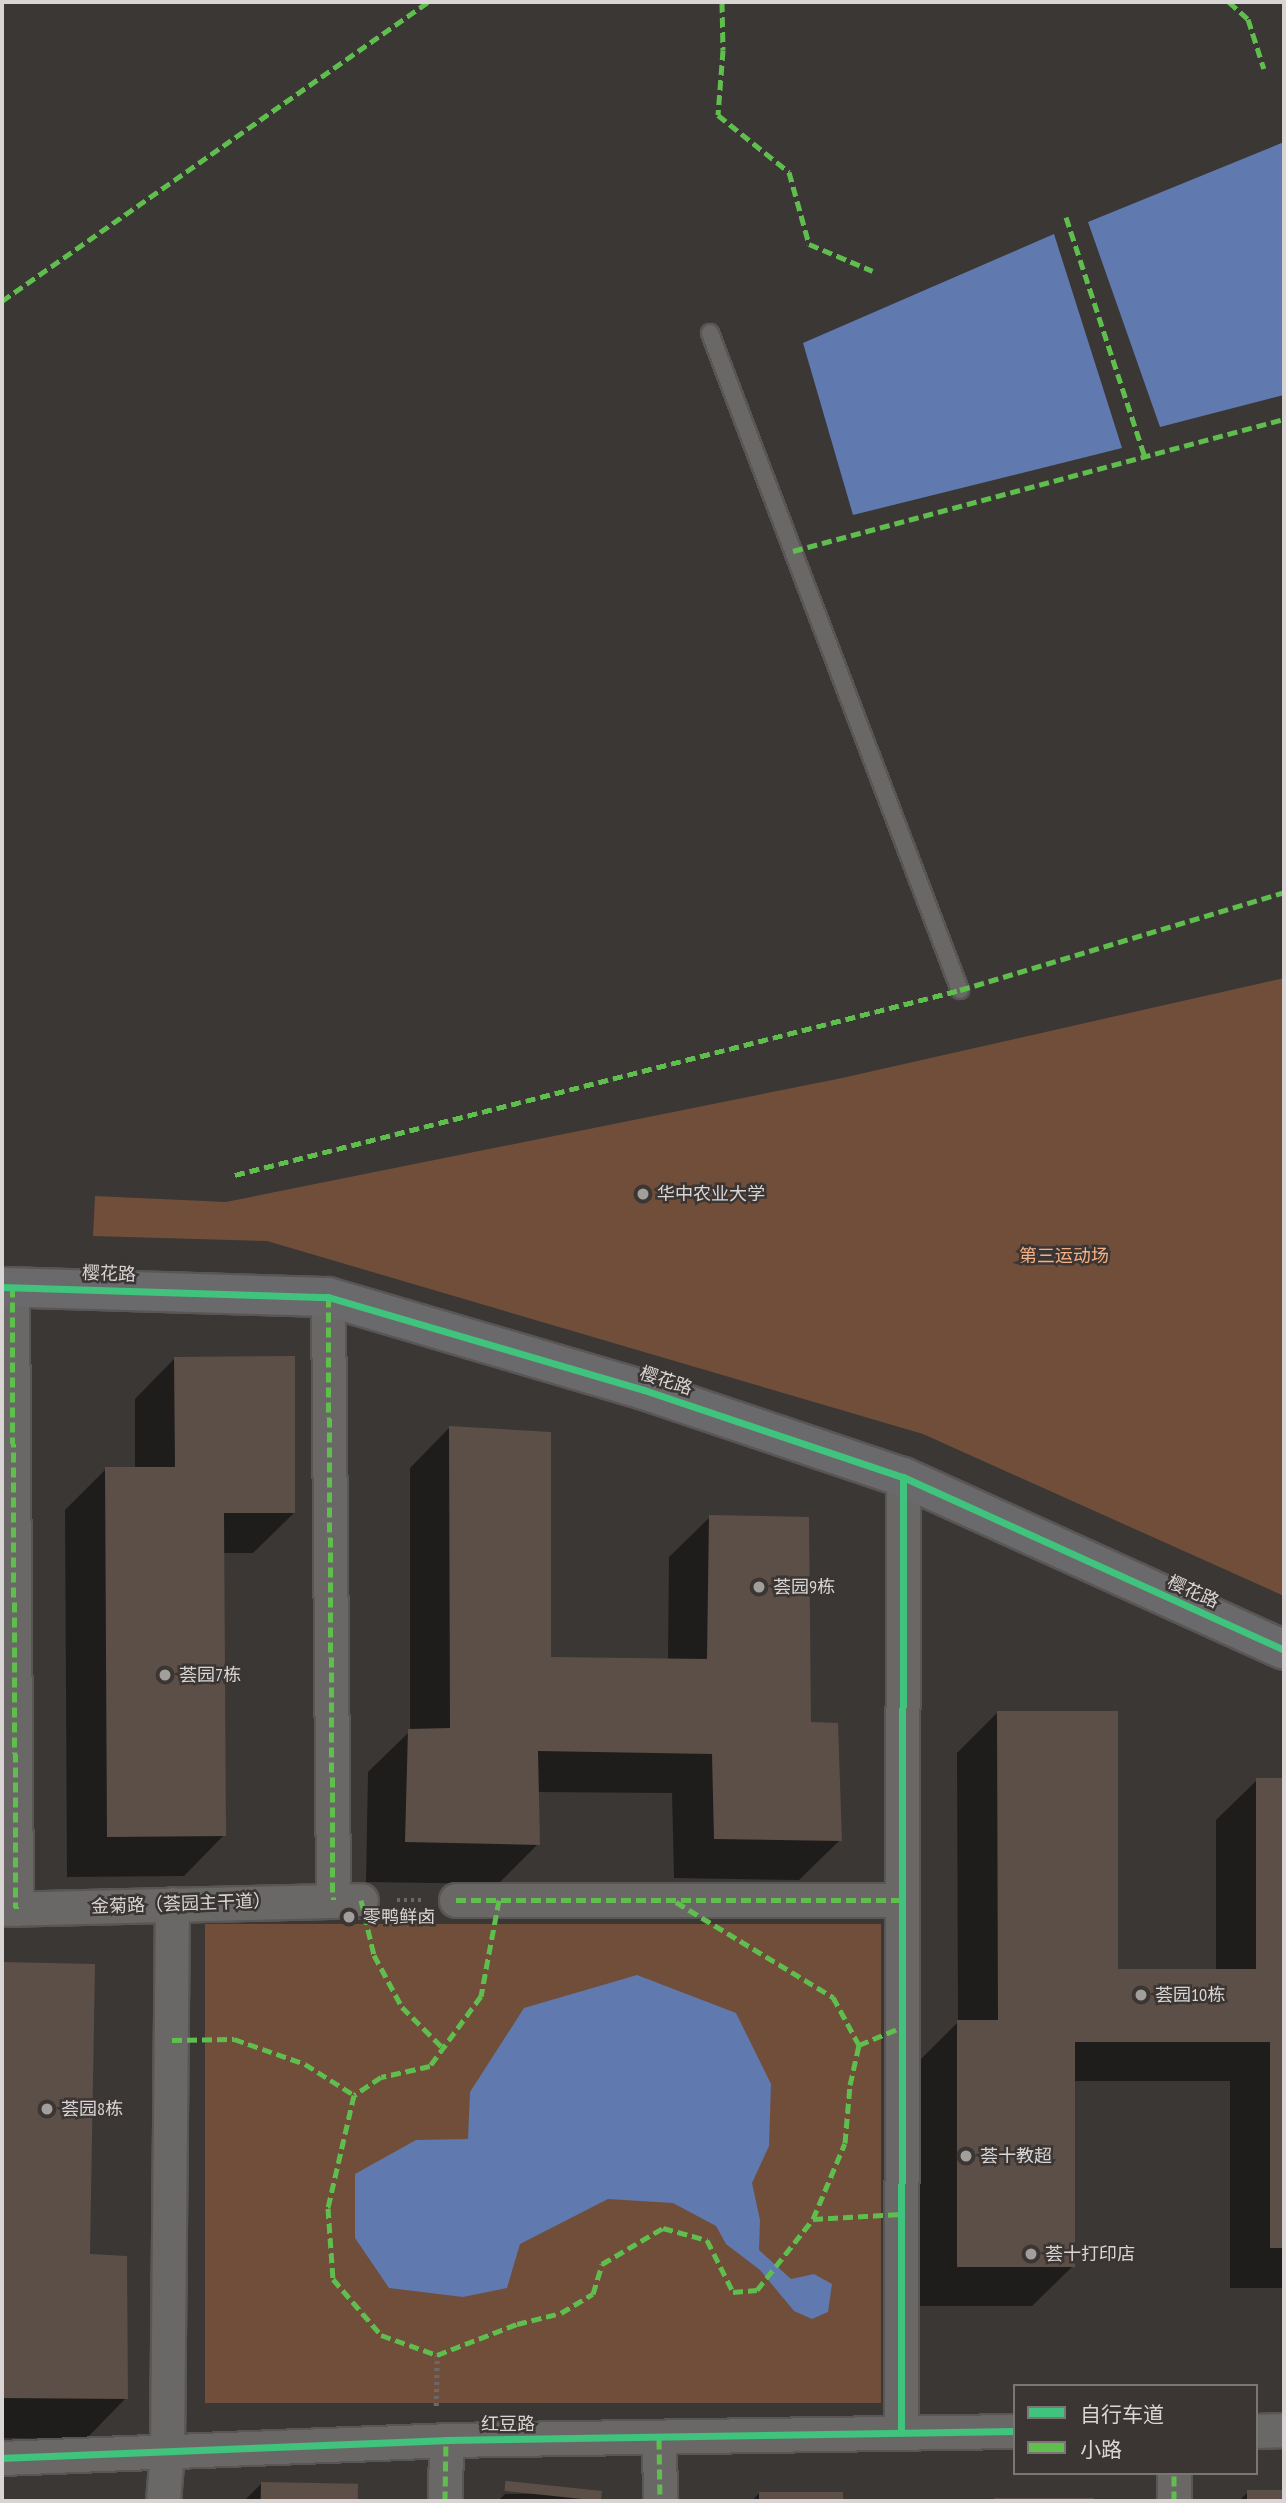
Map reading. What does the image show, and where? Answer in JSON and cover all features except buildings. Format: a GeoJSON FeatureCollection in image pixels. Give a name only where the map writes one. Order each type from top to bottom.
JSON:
{"type":"FeatureCollection","features":[{"type":"Feature","properties":{"kind":"street","name":"樱花路"},"geometry":{"type":"LineString","coordinates":[[7,1287],[328,1297],[644,1390],[903,1477],[1284,1650]]}},
{"type":"Feature","properties":{"kind":"street"},"geometry":{"type":"LineString","coordinates":[[7,1287],[9,1909]]}},
{"type":"Feature","properties":{"kind":"street"},"geometry":{"type":"LineString","coordinates":[[328,1297],[347,1900]]}},
{"type":"Feature","properties":{"kind":"street"},"geometry":{"type":"LineString","coordinates":[[901,2431],[903,1477]]}},
{"type":"Feature","properties":{"kind":"street","name":"金菊路（荟园主干道）"},"geometry":{"type":"LineString","coordinates":[[9,1909],[347,1900]]}},
{"type":"Feature","properties":{"kind":"street"},"geometry":{"type":"LineString","coordinates":[[456,1900],[902,1900]]}},
{"type":"Feature","properties":{"kind":"street"},"geometry":{"type":"LineString","coordinates":[[163,2501],[167,2452],[172,1904]]}},
{"type":"Feature","properties":{"kind":"street"},"geometry":{"type":"LineString","coordinates":[[1258,2431],[1284,2430]]}},
{"type":"Feature","properties":{"kind":"street","name":"红豆路"},"geometry":{"type":"LineString","coordinates":[[2,2458],[441,2440],[659,2439],[901,2431],[1013,2431]]}},
{"type":"Feature","properties":{"kind":"street"},"geometry":{"type":"LineString","coordinates":[[659,2439],[660,2501]]}},
{"type":"Feature","properties":{"kind":"street"},"geometry":{"type":"LineString","coordinates":[[441,2440],[445,2501]]}},
{"type":"Feature","properties":{"kind":"street"},"geometry":{"type":"LineString","coordinates":[[1174,2475],[1174,2501]]}},
{"type":"Feature","properties":{"kind":"lane"},"geometry":{"type":"LineString","coordinates":[[710,333],[960,990]]}},
{"type":"Feature","properties":{"kind":"path"},"geometry":{"type":"LineString","coordinates":[[347,1900],[456,1900]]}},
{"type":"Feature","properties":{"kind":"path"},"geometry":{"type":"LineString","coordinates":[[437,2355],[441,2440]]}},
{"type":"Feature","properties":{"kind":"green space","name":"第三运动场"},"geometry":{"type":"Polygon","coordinates":[[[1284,978],[1284,1596],[923,1434],[267,1241],[93,1236],[95,1196],[226,1202],[842,1078],[1284,978]]]}},
{"type":"Feature","properties":{"kind":"green space"},"geometry":{"type":"Polygon","coordinates":[[[205,1924],[881,1924],[881,2403],[205,2403],[205,1924]]]}},
{"type":"Feature","properties":{"kind":"water"},"geometry":{"type":"Polygon","coordinates":[[[1284,142],[1284,395],[1160,427],[1088,222],[1284,142]]]}},
{"type":"Feature","properties":{"kind":"water"},"geometry":{"type":"Polygon","coordinates":[[[1054,234],[1122,448],[853,515],[803,343],[1054,234]]]}},
{"type":"Feature","properties":{"kind":"water"},"geometry":{"type":"Polygon","coordinates":[[[637,1975],[736,2013],[771,2084],[769,2146],[752,2183],[760,2220],[759,2250],[791,2279],[814,2274],[832,2284],[828,2312],[812,2319],[794,2311],[760,2270],[726,2244],[716,2226],[673,2203],[608,2199],[520,2244],[507,2288],[463,2297],[389,2288],[355,2238],[355,2174],[416,2140],[468,2139],[470,2092],[524,2008],[637,1975]]]}},
{"type":"Feature","properties":{"kind":"marked path"},"geometry":{"type":"LineString","coordinates":[[2,301],[428,2]]}},
{"type":"Feature","properties":{"kind":"marked path"},"geometry":{"type":"LineString","coordinates":[[722,2],[723,50],[718,115],[789,172],[809,244],[873,271]]}},
{"type":"Feature","properties":{"kind":"marked path"},"geometry":{"type":"LineString","coordinates":[[1229,2],[1248,19],[1264,69]]}},
{"type":"Feature","properties":{"kind":"marked path"},"geometry":{"type":"LineString","coordinates":[[1066,217],[1145,457]]}},
{"type":"Feature","properties":{"kind":"marked path"},"geometry":{"type":"LineString","coordinates":[[793,551],[1284,419]]}},
{"type":"Feature","properties":{"kind":"marked path"},"geometry":{"type":"LineString","coordinates":[[235,1175],[960,990],[1284,892]]}},
{"type":"Feature","properties":{"kind":"marked path"},"geometry":{"type":"LineString","coordinates":[[12,1287],[16,1909]]}},
{"type":"Feature","properties":{"kind":"marked path"},"geometry":{"type":"LineString","coordinates":[[328,1297],[333,1900]]}},
{"type":"Feature","properties":{"kind":"marked path"},"geometry":{"type":"LineString","coordinates":[[361,1900],[374,1955],[402,2007],[443,2048]]}},
{"type":"Feature","properties":{"kind":"marked path"},"geometry":{"type":"LineString","coordinates":[[456,1900],[902,1900]]}},
{"type":"Feature","properties":{"kind":"marked path"},"geometry":{"type":"LineString","coordinates":[[499,1900],[481,1996],[430,2066],[381,2077],[354,2095],[328,2208],[333,2279],[381,2335],[437,2355],[517,2324],[561,2313],[593,2294],[602,2264],[663,2228],[707,2240],[733,2292],[757,2290],[813,2219],[845,2143],[850,2085],[859,2045],[902,2027]]}},
{"type":"Feature","properties":{"kind":"marked path"},"geometry":{"type":"LineString","coordinates":[[676,1902],[833,1997],[859,2045]]}},
{"type":"Feature","properties":{"kind":"marked path"},"geometry":{"type":"LineString","coordinates":[[172,2040],[234,2039],[305,2064],[354,2095]]}},
{"type":"Feature","properties":{"kind":"marked path"},"geometry":{"type":"LineString","coordinates":[[813,2219],[901,2214]]}},
{"type":"Feature","properties":{"kind":"marked path"},"geometry":{"type":"LineString","coordinates":[[659,2439],[660,2501]]}},
{"type":"Feature","properties":{"kind":"marked path"},"geometry":{"type":"LineString","coordinates":[[445,2501],[446,2440]]}},
{"type":"Feature","properties":{"kind":"marked path"},"geometry":{"type":"LineString","coordinates":[[1174,2475],[1174,2501]]}},
{"type":"Feature","properties":{"kind":"cycle path"},"geometry":{"type":"LineString","coordinates":[[2,1287],[328,1297],[644,1390],[903,1477],[1284,1650]]}},
{"type":"Feature","properties":{"kind":"cycle path"},"geometry":{"type":"LineString","coordinates":[[901,2431],[903,1477]]}},
{"type":"Feature","properties":{"kind":"cycle path"},"geometry":{"type":"LineString","coordinates":[[2,2458],[446,2440],[1013,2431]]}},
{"type":"Feature","properties":{"kind":"place","name":"华中农业大学"},"geometry":{"type":"Point","coordinates":[643,1194]}},
{"type":"Feature","properties":{"kind":"place","name":"荟园9栋"},"geometry":{"type":"Point","coordinates":[759,1587]}},
{"type":"Feature","properties":{"kind":"place","name":"荟园7栋"},"geometry":{"type":"Point","coordinates":[165,1675]}},
{"type":"Feature","properties":{"kind":"place","name":"零鸭鲜卤"},"geometry":{"type":"Point","coordinates":[349,1917]}},
{"type":"Feature","properties":{"kind":"place","name":"荟园10栋"},"geometry":{"type":"Point","coordinates":[1141,1995]}},
{"type":"Feature","properties":{"kind":"place","name":"荟园8栋"},"geometry":{"type":"Point","coordinates":[47,2109]}},
{"type":"Feature","properties":{"kind":"place","name":"荟十教超"},"geometry":{"type":"Point","coordinates":[966,2156]}},
{"type":"Feature","properties":{"kind":"place","name":"荟十打印店"},"geometry":{"type":"Point","coordinates":[1031,2254]}}]}
